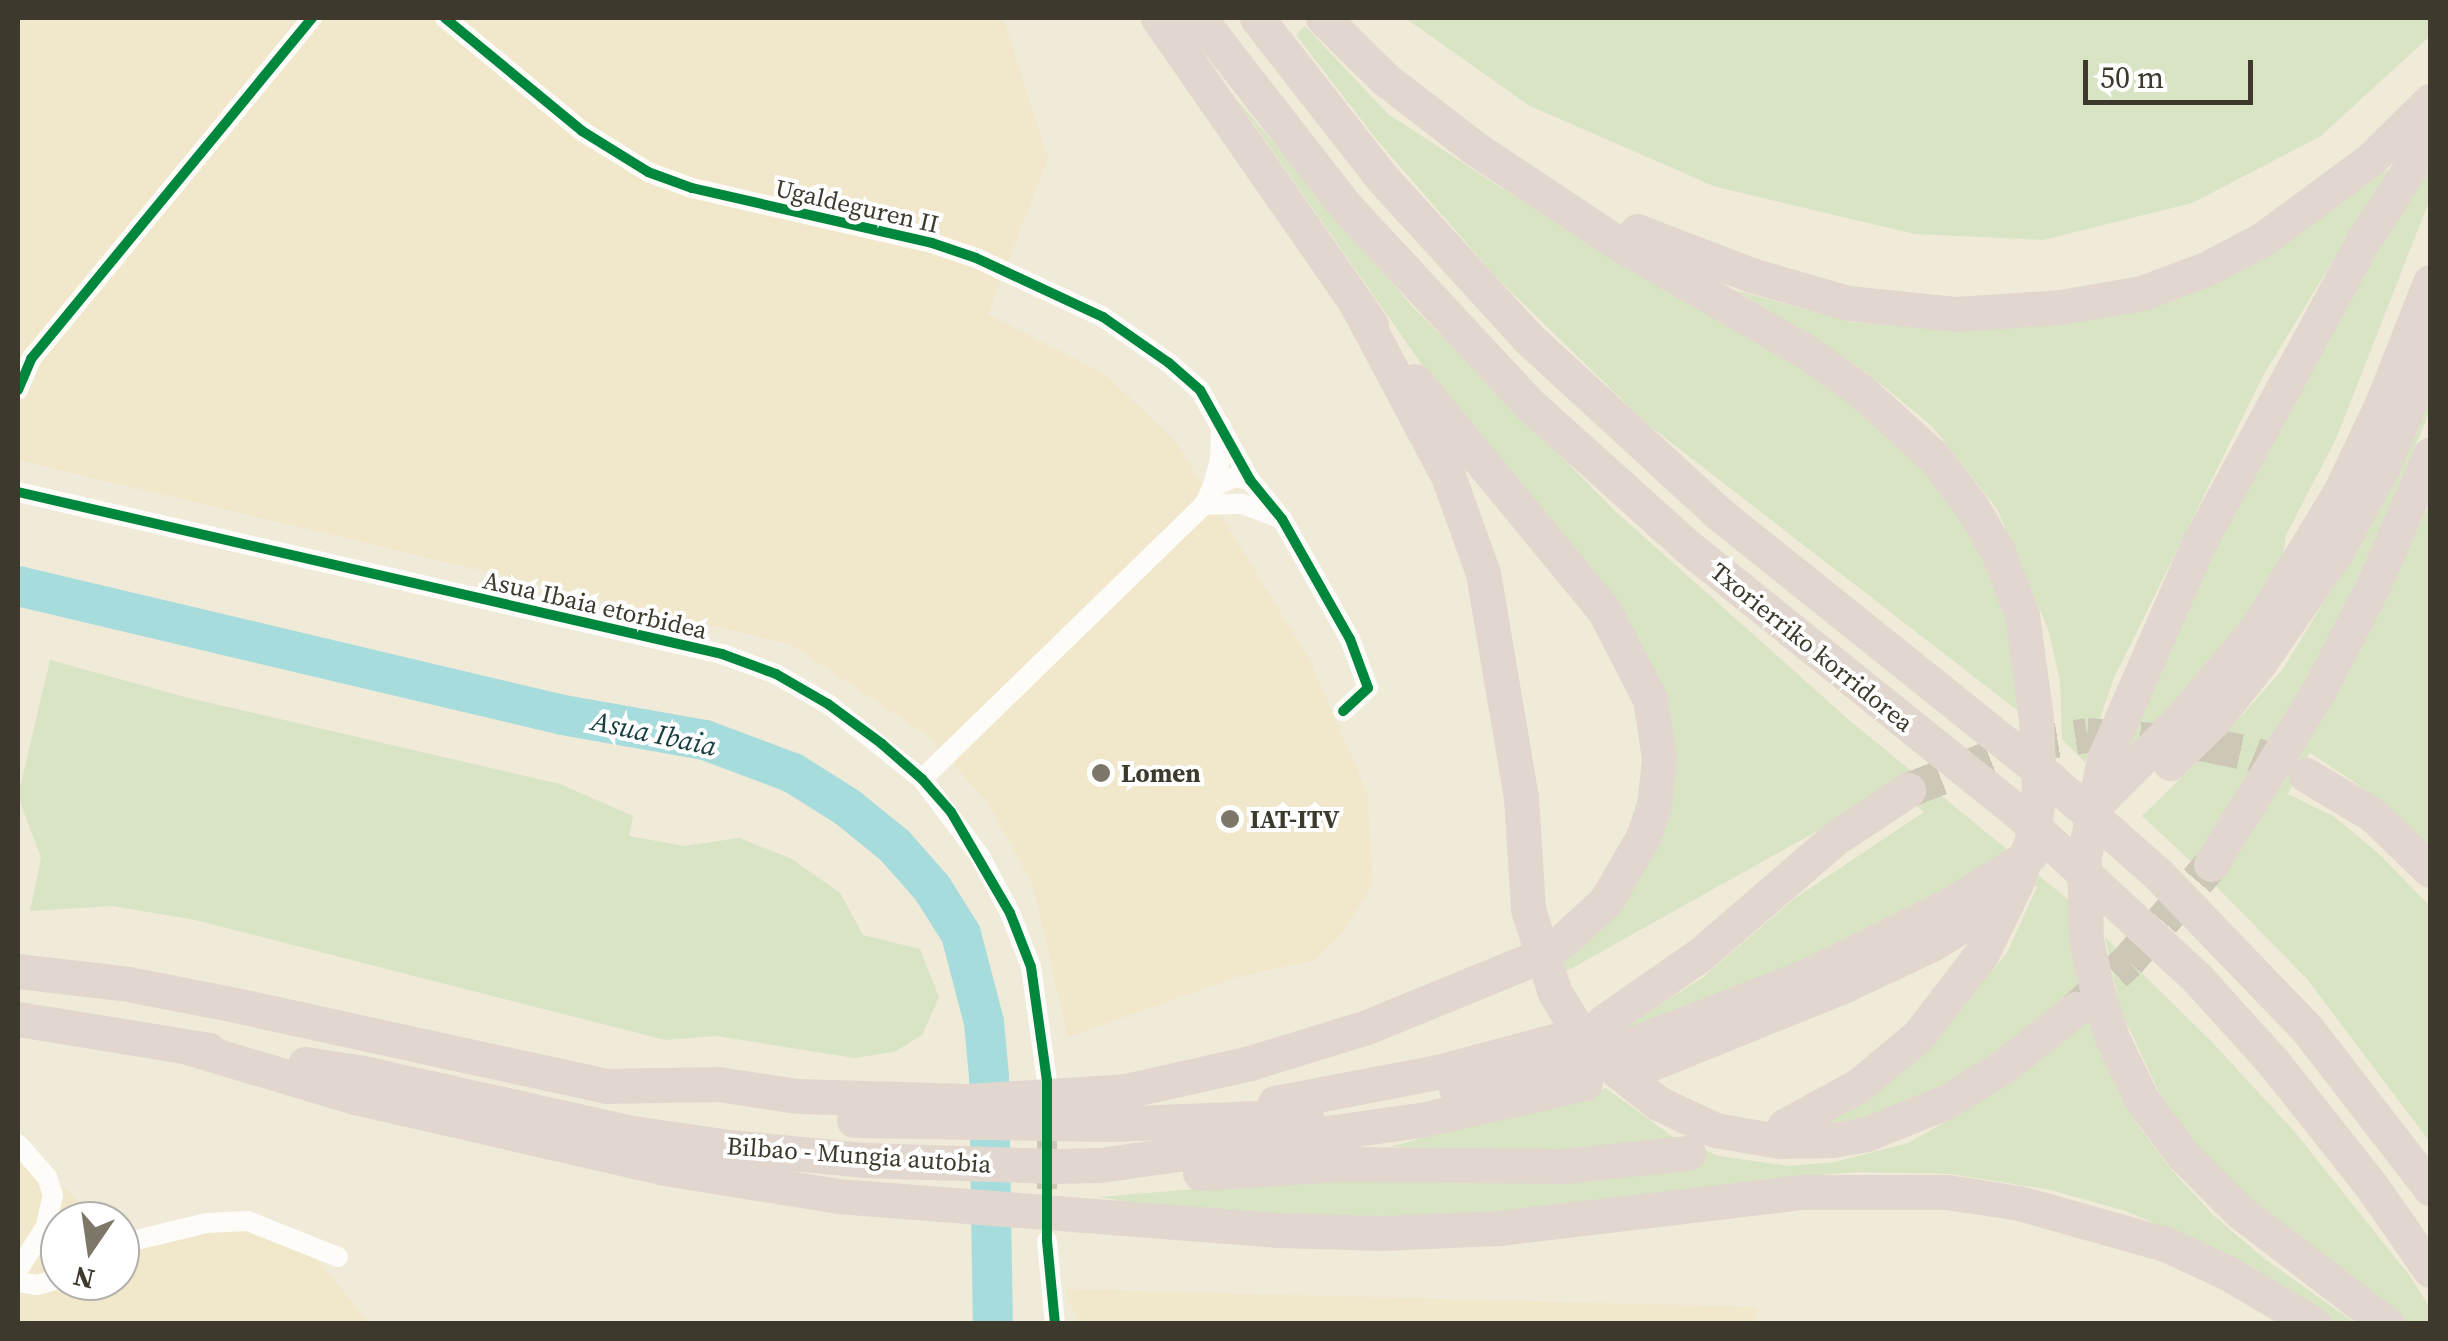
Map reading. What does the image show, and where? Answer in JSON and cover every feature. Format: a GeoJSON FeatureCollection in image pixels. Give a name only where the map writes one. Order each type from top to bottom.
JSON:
{"type":"FeatureCollection","features":[{"type":"Feature","properties":{"kind":"highway"},"geometry":{"type":"LineString","coordinates":[[1158,18],[1358,308],[1497,485],[1604,610],[1650,699],[1659,758],[1654,808],[1643,837],[1606,900],[1560,942]]}},
{"type":"Feature","properties":{"kind":"highway","name":"Txorierriko korridorea"},"geometry":{"type":"LineString","coordinates":[[1200,18],[1347,208],[1495,370],[1663,526],[2020,814],[2126,907],[2273,1062],[2370,1184],[2430,1270]]}},
{"type":"Feature","properties":{"kind":"highway","name":"Txorierriko korridorea"},"geometry":{"type":"LineString","coordinates":[[1257,18],[1382,178],[1528,338],[1681,481],[2050,779],[2158,874],[2308,1030],[2430,1188]]}},
{"type":"Feature","properties":{"kind":"highway"},"geometry":{"type":"LineString","coordinates":[[1322,18],[1386,79],[1476,149],[1616,242],[1806,351],[1900,421],[1934,456],[1972,507],[1998,552],[2022,615],[2036,719],[2039,791],[2032,840],[1982,953],[1918,1036],[1859,1085],[1784,1126]]}},
{"type":"Feature","properties":{"kind":"highway"},"geometry":{"type":"LineString","coordinates":[[1476,149],[1658,242],[1751,275],[1848,302],[1958,314],[2061,306],[2142,293],[2206,269],[2262,239],[2372,159],[2430,101]]}},
{"type":"Feature","properties":{"kind":"highway"},"geometry":{"type":"LineString","coordinates":[[2387,1324],[2239,1211],[2183,1155],[2142,1100],[2112,1038],[2086,940],[2084,856],[2104,759],[2148,655],[2278,391],[2362,241],[2430,136]]}},
{"type":"Feature","properties":{"kind":"highway"},"geometry":{"type":"LineString","coordinates":[[1624,1045],[1757,998],[1850,956],[1944,908],[2068,832],[2180,719],[2258,626],[2339,494],[2382,404],[2430,282]]}},
{"type":"Feature","properties":{"kind":"highway"},"geometry":{"type":"LineString","coordinates":[[1358,308],[1448,476],[1483,573],[1521,797],[1528,908],[1555,993],[1580,1035],[1632,1086],[1715,1130],[1806,1142],[1866,1134],[1946,1102],[2004,1066],[2076,1010]]}},
{"type":"Feature","properties":{"kind":"highway"},"geometry":{"type":"LineString","coordinates":[[1624,1045],[1787,1012],[1930,945],[2080,848],[2214,720],[2296,615],[2382,468],[2430,354]]}},
{"type":"Feature","properties":{"kind":"highway"},"geometry":{"type":"LineString","coordinates":[[2212,864],[2317,694],[2372,586],[2430,455]]}},
{"type":"Feature","properties":{"kind":"highway"},"geometry":{"type":"LineString","coordinates":[[2306,775],[2373,816],[2430,870]]}},
{"type":"Feature","properties":{"kind":"highway"},"geometry":{"type":"LineString","coordinates":[[1624,1045],[1700,954],[1834,839],[1908,790]]}},
{"type":"Feature","properties":{"kind":"highway"},"geometry":{"type":"LineString","coordinates":[[18,971],[148,988],[606,1086],[718,1084],[912,1112],[1071,1098],[1119,1108],[1367,1027],[1522,963]]}},
{"type":"Feature","properties":{"kind":"highway","name":"Bilbao - Mungia autobia"},"geometry":{"type":"LineString","coordinates":[[18,1019],[363,1072],[644,1135],[796,1156],[915,1162],[1100,1165],[1421,1120],[1573,1061],[1278,1120],[1119,1108]]}},
{"type":"Feature","properties":{"kind":"highway"},"geometry":{"type":"LineString","coordinates":[[187,1047],[355,1098],[665,1168],[837,1196],[1277,1230],[1430,1232],[1590,1219],[1802,1192],[1947,1192],[2038,1207],[2165,1244],[2228,1272],[2314,1324]]}},
{"type":"Feature","properties":{"kind":"highway"},"geometry":{"type":"LineString","coordinates":[[1100,1165],[1168,1176],[1340,1164],[1564,1166],[1688,1153]]}},
{"type":"Feature","properties":{"kind":"street"},"geometry":{"type":"LineString","coordinates":[[18,390],[31,359],[312,18]]}},
{"type":"Feature","properties":{"kind":"street","name":"Ugaldeguren II"},"geometry":{"type":"LineString","coordinates":[[445,18],[616,155],[692,188],[932,242],[1032,281],[1103,318],[1170,363],[1200,390],[1250,480],[1282,519],[1350,638],[1368,688],[1343,710]]}},
{"type":"Feature","properties":{"kind":"street"},"geometry":{"type":"LineString","coordinates":[[1208,497],[1220,460],[1220,424]]}},
{"type":"Feature","properties":{"kind":"street"},"geometry":{"type":"LineString","coordinates":[[922,778],[1208,497],[1235,476],[1250,480]]}},
{"type":"Feature","properties":{"kind":"street","name":"Asua Ibaia etorbidea"},"geometry":{"type":"LineString","coordinates":[[18,492],[722,654],[776,674],[828,704],[922,778],[951,812],[1010,913],[1031,967],[1047,1081]]}},
{"type":"Feature","properties":{"kind":"street"},"geometry":{"type":"LineString","coordinates":[[1208,497],[1282,519]]}},
{"type":"Feature","properties":{"kind":"street"},"geometry":{"type":"LineString","coordinates":[[18,1144],[46,1177],[53,1195],[46,1226],[18,1270]]}},
{"type":"Feature","properties":{"kind":"street"},"geometry":{"type":"LineString","coordinates":[[140,1239],[206,1223],[248,1220],[338,1257]]}},
{"type":"Feature","properties":{"kind":"street"},"geometry":{"type":"LineString","coordinates":[[1047,1241],[1055,1324]]}},
{"type":"Feature","properties":{"kind":"shaded area"},"geometry":{"type":"Polygon","coordinates":[[[18,18],[1003,18],[1048,158],[988,314],[1105,374],[1176,442],[1310,660],[1367,792],[1373,883],[1343,932],[1313,961],[1240,976],[1068,1037],[1033,886],[988,802],[925,734],[790,644],[18,460],[18,18]]]}},
{"type":"Feature","properties":{"kind":"shaded area"},"geometry":{"type":"Polygon","coordinates":[[[18,1144],[78,1201],[40,1201],[40,1301],[140,1301],[140,1241],[229,1227],[264,1234],[317,1259],[369,1323],[18,1323],[18,1144]]]}},
{"type":"Feature","properties":{"kind":"shaded area"},"geometry":{"type":"Polygon","coordinates":[[[1065,1289],[1759,1307],[1754,1324],[1078,1324],[1065,1289]]]}},
{"type":"Feature","properties":{"kind":"green space"},"geometry":{"type":"Polygon","coordinates":[[[1405,18],[2430,18],[2430,36],[2321,136],[2192,203],[2043,240],[1915,234],[1716,187],[1530,106],[1405,18]]]}},
{"type":"Feature","properties":{"kind":"green space"},"geometry":{"type":"Polygon","coordinates":[[[1305,26],[1388,114],[1503,189],[1817,376],[1916,455],[1957,510],[1997,578],[2026,717],[1646,423],[1495,276],[1377,140],[1296,35],[1305,26]]]}},
{"type":"Feature","properties":{"kind":"green space"},"geometry":{"type":"Polygon","coordinates":[[[1234,96],[1412,306],[1615,511],[1849,720],[2070,901],[2069,933],[2079,991],[2051,1016],[1905,1110],[1788,1132],[1935,1036],[2007,953],[2037,887],[1977,869],[1898,920],[1747,989],[1610,1036],[1702,978],[1794,899],[1924,812],[1894,788],[1567,971],[1559,953],[1598,926],[1665,712],[1234,96]]]}},
{"type":"Feature","properties":{"kind":"green space"},"geometry":{"type":"Polygon","coordinates":[[[2430,157],[2430,199],[2336,439],[2286,535],[2280,577],[2123,765],[2148,695],[2250,470],[2430,157]]]}},
{"type":"Feature","properties":{"kind":"green space"},"geometry":{"type":"Polygon","coordinates":[[[2389,169],[2264,374],[2113,680],[2085,762],[2062,740],[2060,680],[2048,629],[1997,509],[1932,426],[1866,372],[1735,290],[1851,322],[1940,329],[2275,248],[2389,169]]]}},
{"type":"Feature","properties":{"kind":"green space"},"geometry":{"type":"Polygon","coordinates":[[[2430,391],[2430,410],[2344,623],[2197,867],[2142,816],[2219,741],[2283,669],[2358,546],[2430,391]]]}},
{"type":"Feature","properties":{"kind":"green space"},"geometry":{"type":"Polygon","coordinates":[[[2430,503],[2430,846],[2357,784],[2310,753],[2288,794],[2333,816],[2377,852],[2430,906],[2430,1142],[2307,979],[2215,885],[2390,586],[2430,503]]]}},
{"type":"Feature","properties":{"kind":"green space"},"geometry":{"type":"Polygon","coordinates":[[[50,660],[189,698],[560,784],[633,816],[629,836],[684,846],[739,838],[792,859],[840,893],[863,935],[920,949],[939,997],[922,1035],[894,1052],[854,1058],[717,1036],[665,1040],[195,920],[113,906],[30,911],[41,858],[18,796],[50,660]]]}},
{"type":"Feature","properties":{"kind":"green space"},"geometry":{"type":"Polygon","coordinates":[[[2105,937],[2210,1040],[2294,1131],[2409,1275],[2430,1308],[2430,1323],[2402,1323],[2254,1211],[2172,1120],[2120,1009],[2105,937]]]}},
{"type":"Feature","properties":{"kind":"green space"},"geometry":{"type":"Polygon","coordinates":[[[2092,1017],[2107,1063],[2135,1121],[2170,1168],[2214,1216],[2265,1259],[2355,1323],[2336,1323],[2249,1265],[2126,1211],[2051,1190],[1950,1174],[1858,1172],[1767,1179],[1538,1209],[1392,1218],[1176,1209],[1098,1197],[1269,1183],[1445,1180],[1579,1151],[1389,1147],[1606,1088],[1670,1135],[1719,1156],[1789,1166],[1835,1162],[1908,1143],[1972,1107],[2092,1017]]]}},
{"type":"Feature","properties":{"kind":"waterway","name":"Asua Ibaia"},"geometry":{"type":"LineString","coordinates":[[18,586],[563,715],[705,740],[793,773],[847,807],[895,846],[932,888],[961,934],[984,1022],[989,1077],[993,1324]]}},
{"type":"Feature","properties":{"kind":"tunnel"},"geometry":{"type":"LineString","coordinates":[[1908,790],[2023,745],[2087,735],[2206,744],[2254,754],[2300,773]]}},
{"type":"Feature","properties":{"kind":"tunnel"},"geometry":{"type":"LineString","coordinates":[[2076,1009],[2128,961],[2211,864]]}},
{"type":"Feature","properties":{"kind":"tunnel"},"geometry":{"type":"LineString","coordinates":[[1047,1113],[1047,1219]]}},
{"type":"Feature","properties":{"kind":"cycle path"},"geometry":{"type":"LineString","coordinates":[[18,390],[31,359],[312,18]]}},
{"type":"Feature","properties":{"kind":"cycle path"},"geometry":{"type":"LineString","coordinates":[[445,18],[582,131],[648,172],[692,188],[932,243],[976,258],[1103,317],[1169,363],[1200,390],[1250,480],[1282,519],[1350,639],[1368,688],[1343,711]]}},
{"type":"Feature","properties":{"kind":"cycle path"},"geometry":{"type":"LineString","coordinates":[[18,492],[722,654],[776,674],[828,704],[882,744],[922,779],[951,812],[1010,913],[1031,967],[1047,1081],[1047,1241],[1055,1324]]}},
{"type":"Feature","properties":{"kind":"place","name":"Lomen"},"geometry":{"type":"Point","coordinates":[1101,773]}},
{"type":"Feature","properties":{"kind":"place","name":"IAT-ITV"},"geometry":{"type":"Point","coordinates":[1230,819]}}]}
